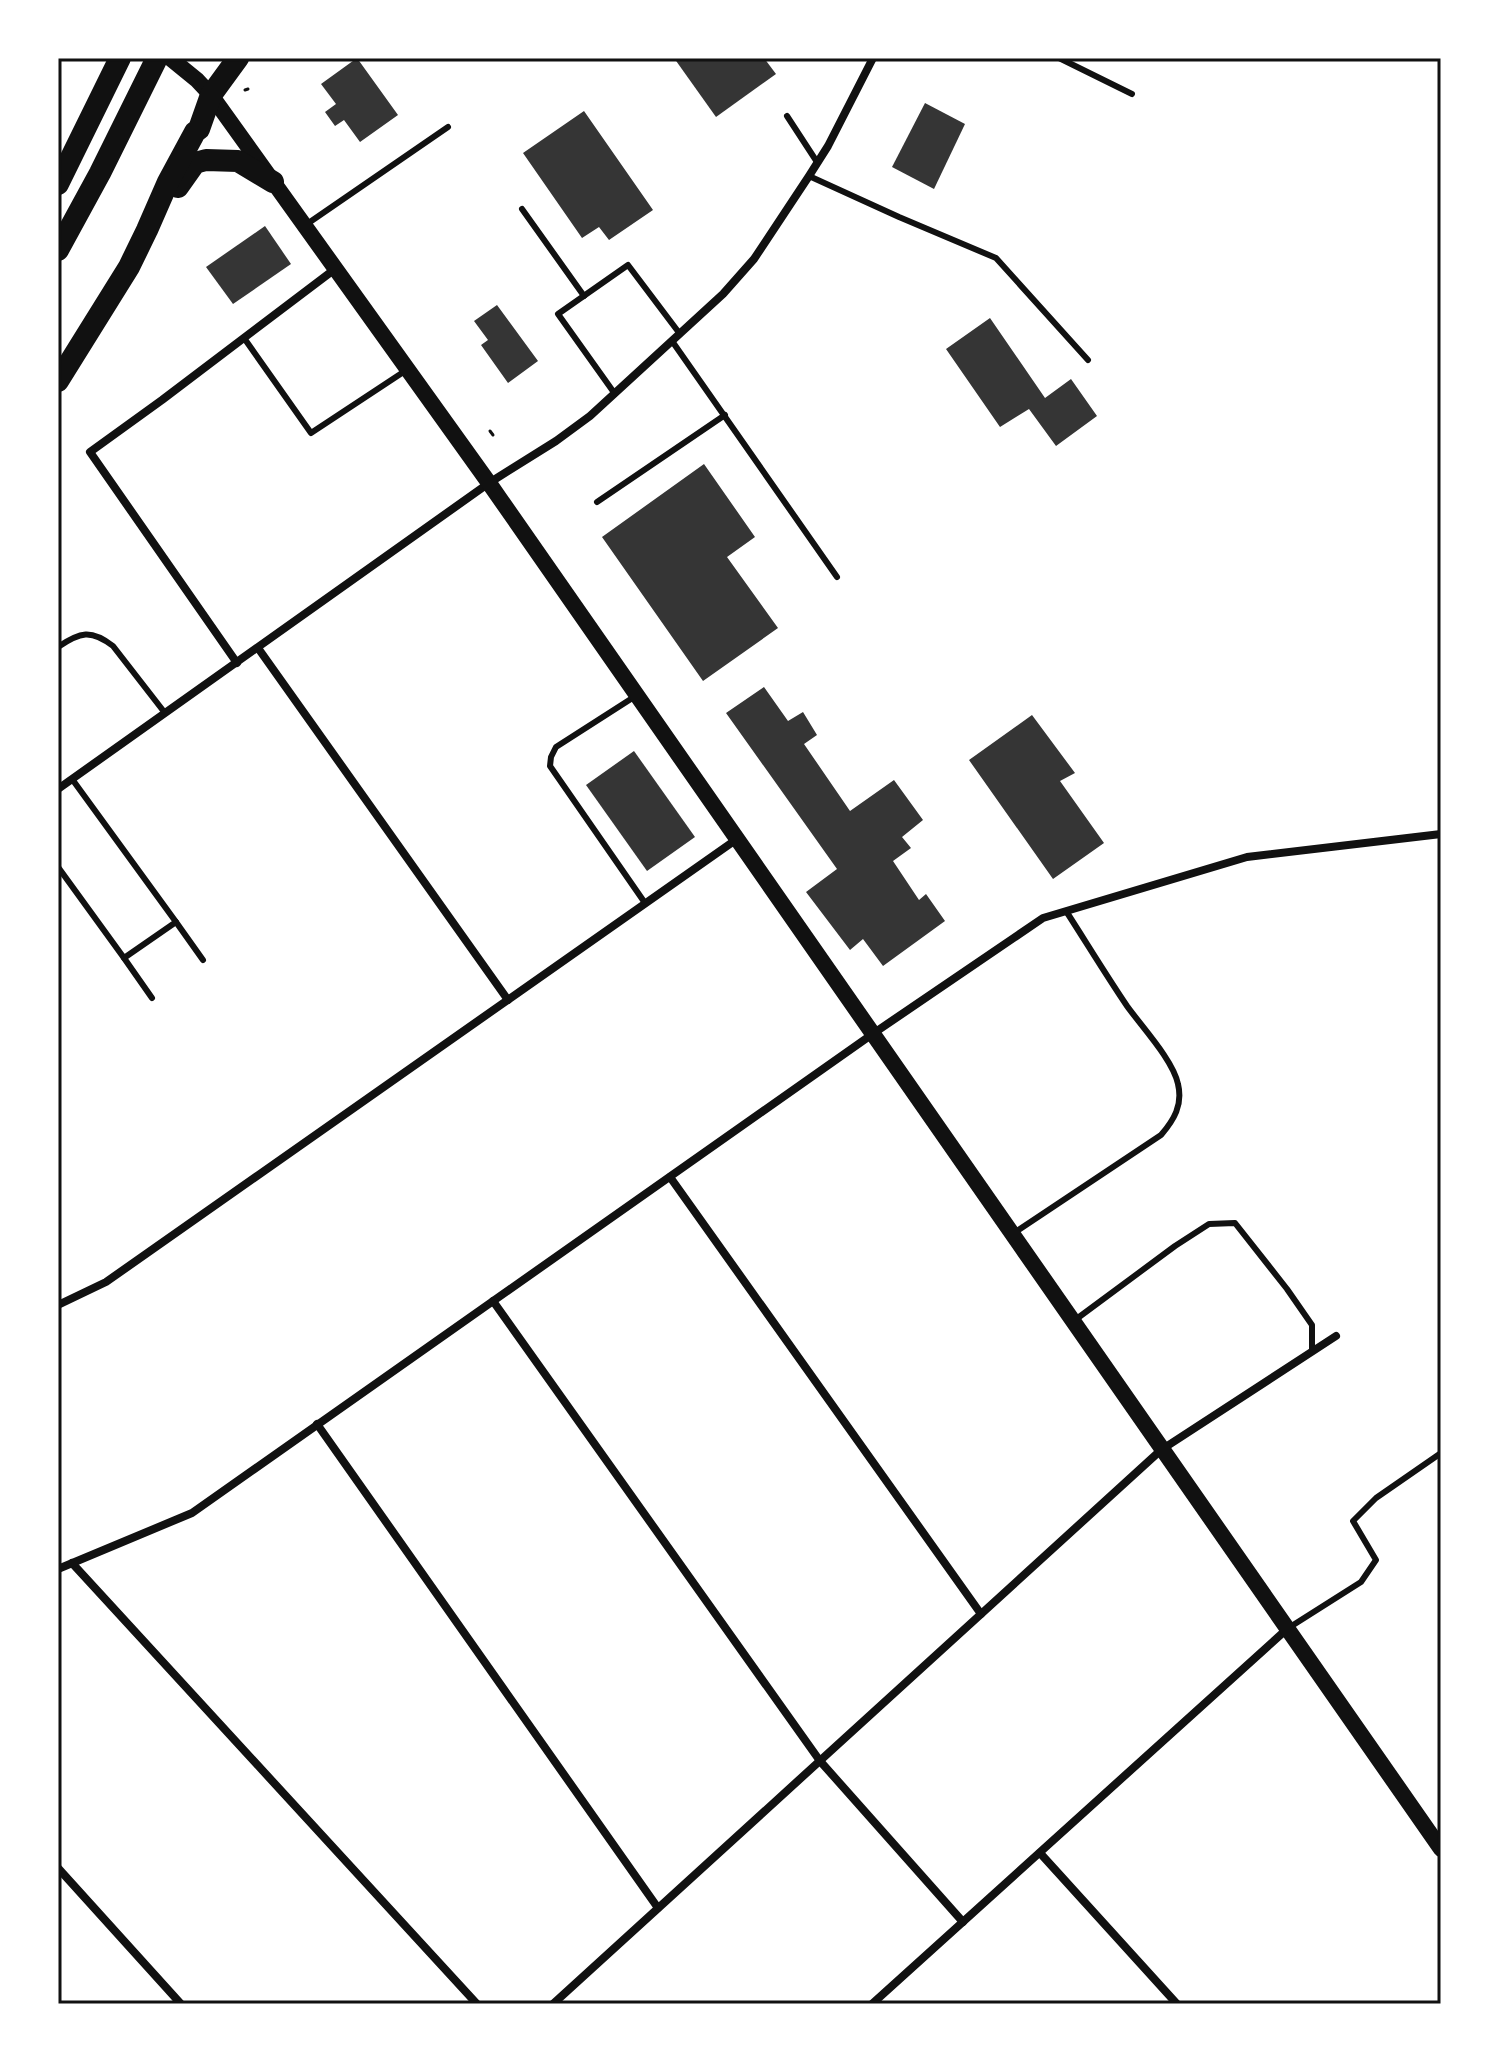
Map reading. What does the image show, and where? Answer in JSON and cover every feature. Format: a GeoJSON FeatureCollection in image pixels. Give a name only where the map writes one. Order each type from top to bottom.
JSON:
{"type":"FeatureCollection","features":[{"type":"Feature","properties":{"kind":"highway"},"geometry":{"type":"LineString","coordinates":[[58,184],[120,58]]}},
{"type":"Feature","properties":{"kind":"highway"},"geometry":{"type":"LineString","coordinates":[[58,250],[157,58]]}},
{"type":"Feature","properties":{"kind":"highway"},"geometry":{"type":"LineString","coordinates":[[58,381],[129,267],[168,182],[199,129],[211,95],[238,58]]}},
{"type":"Feature","properties":{"kind":"highway"},"geometry":{"type":"LineString","coordinates":[[147,230],[195,163],[238,161],[273,182]]}},
{"type":"Feature","properties":{"kind":"main road"},"geometry":{"type":"LineString","coordinates":[[170,58],[211,95],[489,483],[1441,1849]]}},
{"type":"Feature","properties":{"kind":"street"},"geometry":{"type":"LineString","coordinates":[[58,789],[489,483],[556,441],[615,394],[723,294],[754,259],[828,146],[873,58]]}},
{"type":"Feature","properties":{"kind":"street"},"geometry":{"type":"LineString","coordinates":[[237,663],[90,452],[335,269]]}},
{"type":"Feature","properties":{"kind":"street"},"geometry":{"type":"LineString","coordinates":[[258,648],[508,1000]]}},
{"type":"Feature","properties":{"kind":"street"},"geometry":{"type":"LineString","coordinates":[[58,1569],[192,1513],[874,1033],[1043,918],[1247,857],[1441,834]]}},
{"type":"Feature","properties":{"kind":"street"},"geometry":{"type":"LineString","coordinates":[[58,1305],[106,1282],[737,838]]}},
{"type":"Feature","properties":{"kind":"street"},"geometry":{"type":"LineString","coordinates":[[670,1177],[981,1614]]}},
{"type":"Feature","properties":{"kind":"street"},"geometry":{"type":"LineString","coordinates":[[493,1301],[820,1761],[963,1922]]}},
{"type":"Feature","properties":{"kind":"street"},"geometry":{"type":"LineString","coordinates":[[553,2004],[1161,1450],[1336,1336]]}},
{"type":"Feature","properties":{"kind":"street"},"geometry":{"type":"LineString","coordinates":[[317,1424],[658,1908]]}},
{"type":"Feature","properties":{"kind":"street"},"geometry":{"type":"LineString","coordinates":[[72,1563],[477,2004]]}},
{"type":"Feature","properties":{"kind":"street"},"geometry":{"type":"LineString","coordinates":[[872,2004],[1287,1629]]}},
{"type":"Feature","properties":{"kind":"street"},"geometry":{"type":"LineString","coordinates":[[1040,1853],[1177,2004]]}},
{"type":"Feature","properties":{"kind":"street"},"geometry":{"type":"LineString","coordinates":[[58,1868],[181,2004]]}},
{"type":"Feature","properties":{"kind":"lane"},"geometry":{"type":"LineString","coordinates":[[1059,58],[1132,94]]}},
{"type":"Feature","properties":{"kind":"lane"},"geometry":{"type":"LineString","coordinates":[[787,116],[817,162]]}},
{"type":"Feature","properties":{"kind":"lane"},"geometry":{"type":"LineString","coordinates":[[304,226],[448,127]]}},
{"type":"Feature","properties":{"kind":"lane"},"geometry":{"type":"LineString","coordinates":[[809,176],[996,258],[1088,360]]}},
{"type":"Feature","properties":{"kind":"lane"},"geometry":{"type":"LineString","coordinates":[[522,209],[584,296]]}},
{"type":"Feature","properties":{"kind":"lane"},"geometry":{"type":"LineString","coordinates":[[615,394],[558,314],[628,265],[725,415],[837,577]]}},
{"type":"Feature","properties":{"kind":"lane"},"geometry":{"type":"LineString","coordinates":[[244,338],[311,433],[407,369]]}},
{"type":"Feature","properties":{"kind":"lane"},"geometry":{"type":"LineString","coordinates":[[597,502],[725,415]]}},
{"type":"Feature","properties":{"kind":"lane"},"geometry":{"type":"LineString","coordinates":[[58,647],[74,636],[88,634],[102,638],[113,646],[165,713]]}},
{"type":"Feature","properties":{"kind":"lane"},"geometry":{"type":"LineString","coordinates":[[637,695],[556,747],[550,766],[645,903]]}},
{"type":"Feature","properties":{"kind":"lane"},"geometry":{"type":"LineString","coordinates":[[72,779],[203,960]]}},
{"type":"Feature","properties":{"kind":"lane"},"geometry":{"type":"LineString","coordinates":[[58,867],[152,998]]}},
{"type":"Feature","properties":{"kind":"lane"},"geometry":{"type":"LineString","coordinates":[[1012,1235],[1161,1135],[1173,1121],[1180,1100],[1178,1082],[1172,1068],[1066,911]]}},
{"type":"Feature","properties":{"kind":"lane"},"geometry":{"type":"LineString","coordinates":[[124,958],[176,922]]}},
{"type":"Feature","properties":{"kind":"lane"},"geometry":{"type":"LineString","coordinates":[[1072,1323],[1209,1224],[1235,1223],[1312,1325],[1312,1352]]}},
{"type":"Feature","properties":{"kind":"lane"},"geometry":{"type":"LineString","coordinates":[[1287,1629],[1361,1582],[1376,1560],[1353,1521],[1376,1498],[1441,1453]]}},
{"type":"Feature","properties":{"kind":"building"},"geometry":{"type":"Polygon","coordinates":[[[357,58],[398,115],[360,142],[344,120],[335,126],[325,112],[336,104],[321,84],[357,58]]]}},
{"type":"Feature","properties":{"kind":"building"},"geometry":{"type":"Polygon","coordinates":[[[674,58],[764,58],[776,74],[716,117],[674,58]]]}},
{"type":"Feature","properties":{"kind":"building"},"geometry":{"type":"Polygon","coordinates":[[[925,103],[965,124],[934,189],[892,167],[925,103]]]}},
{"type":"Feature","properties":{"kind":"building"},"geometry":{"type":"Polygon","coordinates":[[[584,111],[653,210],[609,240],[599,227],[582,238],[523,153],[584,111]]]}},
{"type":"Feature","properties":{"kind":"building"},"geometry":{"type":"Polygon","coordinates":[[[265,226],[291,264],[233,304],[206,267],[265,226]]]}},
{"type":"Feature","properties":{"kind":"building"},"geometry":{"type":"Polygon","coordinates":[[[497,305],[538,361],[508,383],[481,345],[488,340],[474,321],[497,305]]]}},
{"type":"Feature","properties":{"kind":"building"},"geometry":{"type":"Polygon","coordinates":[[[990,318],[1045,398],[1071,379],[1097,416],[1056,446],[1029,409],[1000,427],[946,349],[990,318]]]}},
{"type":"Feature","properties":{"kind":"building"},"geometry":{"type":"Polygon","coordinates":[[[704,464],[755,537],[727,557],[778,628],[703,681],[602,537],[704,464]]]}},
{"type":"Feature","properties":{"kind":"building"},"geometry":{"type":"Polygon","coordinates":[[[764,687],[788,721],[803,712],[817,735],[804,744],[850,811],[894,780],[923,820],[902,837],[911,848],[893,861],[919,900],[926,894],[945,921],[883,966],[863,939],[850,950],[806,892],[837,869],[726,713],[764,687]]]}},
{"type":"Feature","properties":{"kind":"building"},"geometry":{"type":"Polygon","coordinates":[[[1032,715],[1075,773],[1060,781],[1104,843],[1053,879],[969,760],[1032,715]]]}},
{"type":"Feature","properties":{"kind":"building"},"geometry":{"type":"Polygon","coordinates":[[[634,751],[695,837],[647,871],[586,785],[634,751]]]}}]}
